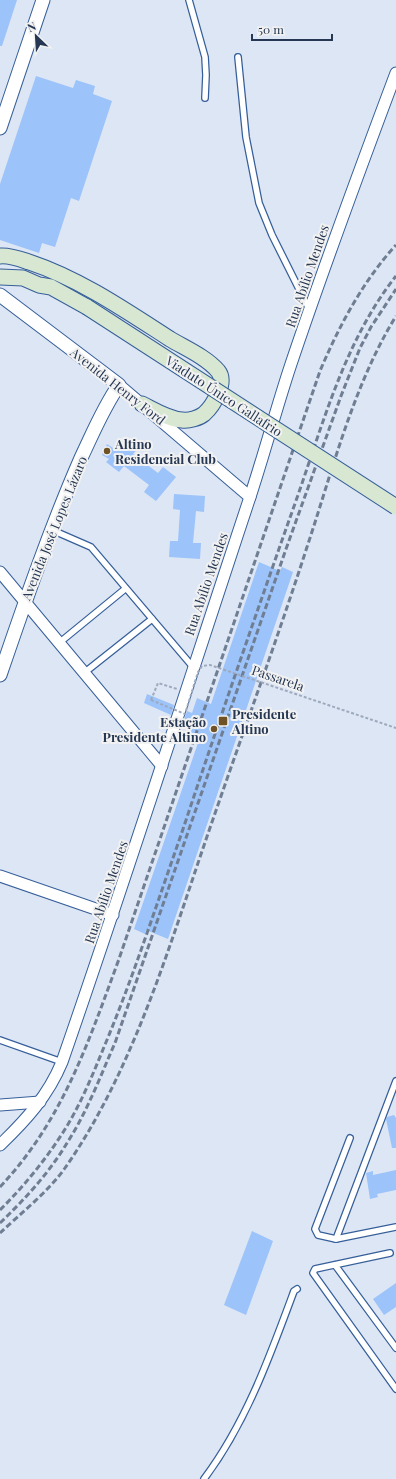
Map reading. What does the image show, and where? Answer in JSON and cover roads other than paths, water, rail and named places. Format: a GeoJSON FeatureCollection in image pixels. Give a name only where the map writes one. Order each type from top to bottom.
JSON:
{"type":"FeatureCollection","features":[{"type":"Feature","properties":{"kind":"main road"},"geometry":{"type":"LineString","coordinates":[[0,256],[17,258],[38,265],[106,298],[187,349],[219,372],[221,381],[217,396],[205,413],[200,417],[180,420],[142,404]]}},
{"type":"Feature","properties":{"kind":"main road","name":"Viaduto Único Gallafrio"},"geometry":{"type":"LineString","coordinates":[[0,263],[44,279],[51,287]]}},
{"type":"Feature","properties":{"kind":"main road","name":"Viaduto Único Gallafrio"},"geometry":{"type":"LineString","coordinates":[[0,277],[23,278],[39,285],[51,287],[87,307],[396,507]]}},
{"type":"Feature","properties":{"kind":"street"},"geometry":{"type":"LineString","coordinates":[[0,128],[43,0]]}},
{"type":"Feature","properties":{"kind":"street","name":"Rua Abílio Mendes"},"geometry":{"type":"LineString","coordinates":[[0,1145],[26,1120],[50,1089],[62,1062],[113,915],[310,310],[344,211],[396,73]]}},
{"type":"Feature","properties":{"kind":"street","name":"Avenida Henry Ford"},"geometry":{"type":"LineString","coordinates":[[0,295],[119,385],[250,496]]}},
{"type":"Feature","properties":{"kind":"street","name":"Avenida José Lopes Lázaro"},"geometry":{"type":"LineString","coordinates":[[0,675],[24,602],[71,482],[107,402],[119,385]]}},
{"type":"Feature","properties":{"kind":"street"},"geometry":{"type":"LineString","coordinates":[[0,572],[162,766]]}},
{"type":"Feature","properties":{"kind":"street"},"geometry":{"type":"LineString","coordinates":[[0,876],[113,915]]}},
{"type":"Feature","properties":{"kind":"street"},"geometry":{"type":"LineString","coordinates":[[0,1105],[40,1102]]}},
{"type":"Feature","properties":{"kind":"lane"},"geometry":{"type":"LineString","coordinates":[[189,0],[205,57],[206,75],[204,98]]}},
{"type":"Feature","properties":{"kind":"lane"},"geometry":{"type":"LineString","coordinates":[[238,57],[246,137],[259,204],[272,235],[310,310]]}},
{"type":"Feature","properties":{"kind":"lane"},"geometry":{"type":"LineString","coordinates":[[52,530],[91,547],[125,589],[193,666]]}},
{"type":"Feature","properties":{"kind":"lane"},"geometry":{"type":"LineString","coordinates":[[59,643],[125,589]]}},
{"type":"Feature","properties":{"kind":"lane"},"geometry":{"type":"LineString","coordinates":[[84,673],[152,619]]}},
{"type":"Feature","properties":{"kind":"lane"},"geometry":{"type":"LineString","coordinates":[[0,1040],[62,1062]]}},
{"type":"Feature","properties":{"kind":"lane"},"geometry":{"type":"LineString","coordinates":[[336,1239],[396,1081]]}},
{"type":"Feature","properties":{"kind":"lane"},"geometry":{"type":"LineString","coordinates":[[350,1138],[315,1229],[318,1235],[336,1239],[396,1227]]}},
{"type":"Feature","properties":{"kind":"lane"},"geometry":{"type":"LineString","coordinates":[[390,1253],[315,1269],[313,1273],[396,1389]]}},
{"type":"Feature","properties":{"kind":"lane"},"geometry":{"type":"LineString","coordinates":[[335,1265],[396,1348]]}},
{"type":"Feature","properties":{"kind":"lane"},"geometry":{"type":"LineString","coordinates":[[204,1479],[240,1421],[257,1387],[294,1291],[297,1289]]}},
{"type":"Feature","properties":{"kind":"railway"},"geometry":{"type":"LineString","coordinates":[[0,1187],[41,1135],[72,1079],[119,959],[320,371],[335,337],[362,289],[396,245]]}},
{"type":"Feature","properties":{"kind":"railway"},"geometry":{"type":"LineString","coordinates":[[0,1210],[36,1170],[52,1149],[78,1107],[96,1067],[125,995],[144,942],[327,409],[363,326],[378,300],[396,276]]}},
{"type":"Feature","properties":{"kind":"railway"},"geometry":{"type":"LineString","coordinates":[[0,1223],[36,1185],[60,1154],[87,1107],[115,1043],[286,549],[341,396],[360,348],[371,327],[396,289]]}},
{"type":"Feature","properties":{"kind":"railway"},"geometry":{"type":"LineString","coordinates":[[0,1233],[43,1194],[65,1168],[90,1129],[112,1088],[131,1046],[166,958],[296,582],[345,428],[368,371],[396,316]]}},
{"type":"Feature","properties":{"kind":"place","name":"Altino Residencial Club"},"geometry":{"type":"Point","coordinates":[107,451]}},
{"type":"Feature","properties":{"kind":"place","name":"Presidente Altino"},"geometry":{"type":"Point","coordinates":[223,721]}},
{"type":"Feature","properties":{"kind":"place","name":"Estação Presidente Altino"},"geometry":{"type":"Point","coordinates":[214,729]}}]}
